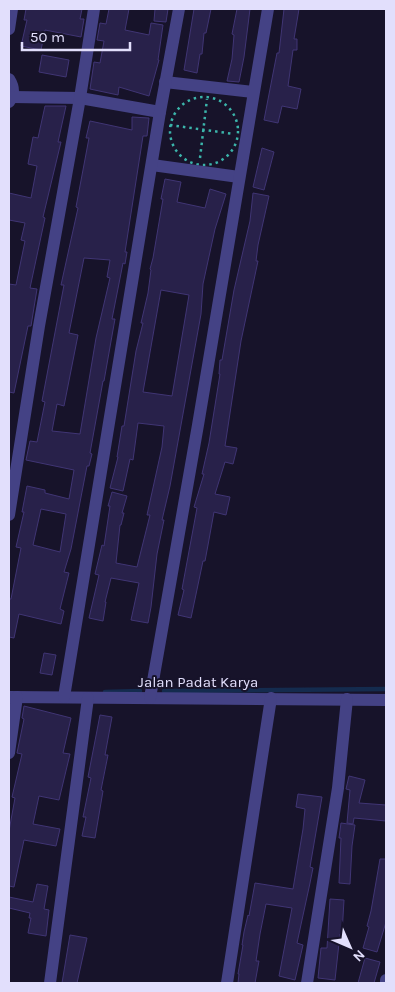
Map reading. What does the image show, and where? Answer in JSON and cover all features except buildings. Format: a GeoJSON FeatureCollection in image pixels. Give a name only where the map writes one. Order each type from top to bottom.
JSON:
{"type":"FeatureCollection","features":[{"type":"Feature","properties":{"kind":"street"},"geometry":{"type":"LineString","coordinates":[[9,29],[12,9]]}},
{"type":"Feature","properties":{"kind":"street"},"geometry":{"type":"LineString","coordinates":[[9,515],[39,326],[94,9]]}},
{"type":"Feature","properties":{"kind":"street"},"geometry":{"type":"LineString","coordinates":[[64,697],[165,82],[180,9]]}},
{"type":"Feature","properties":{"kind":"street"},"geometry":{"type":"LineString","coordinates":[[150,698],[239,177],[242,135],[268,9]]}},
{"type":"Feature","properties":{"kind":"street"},"geometry":{"type":"LineString","coordinates":[[9,79],[13,87],[11,99],[80,98],[160,112]]}},
{"type":"Feature","properties":{"kind":"street"},"geometry":{"type":"LineString","coordinates":[[165,82],[252,92]]}},
{"type":"Feature","properties":{"kind":"street"},"geometry":{"type":"LineString","coordinates":[[152,165],[198,169],[239,177]]}},
{"type":"Feature","properties":{"kind":"street"},"geometry":{"type":"LineString","coordinates":[[9,753],[13,697]]}},
{"type":"Feature","properties":{"kind":"street","name":"Jalan Padat Karya"},"geometry":{"type":"LineString","coordinates":[[13,697],[386,700]]}},
{"type":"Feature","properties":{"kind":"street"},"geometry":{"type":"LineString","coordinates":[[50,983],[88,698]]}},
{"type":"Feature","properties":{"kind":"street"},"geometry":{"type":"LineString","coordinates":[[227,983],[271,698]]}},
{"type":"Feature","properties":{"kind":"street"},"geometry":{"type":"LineString","coordinates":[[307,983],[338,788],[347,699]]}},
{"type":"Feature","properties":{"kind":"path"},"geometry":{"type":"LineString","coordinates":[[198,169],[208,97]]}},
{"type":"Feature","properties":{"kind":"path"},"geometry":{"type":"LineString","coordinates":[[198,169],[179,155],[171,141],[169,125],[174,113],[181,104],[192,98],[215,98],[233,112],[242,135]]}},
{"type":"Feature","properties":{"kind":"path"},"geometry":{"type":"LineString","coordinates":[[169,125],[242,135]]}},
{"type":"Feature","properties":{"kind":"path"},"geometry":{"type":"LineString","coordinates":[[198,169],[220,162],[228,155],[242,135]]}},
{"type":"Feature","properties":{"kind":"waterway"},"geometry":{"type":"LineString","coordinates":[[164,691],[386,689]]}},
{"type":"Feature","properties":{"kind":"waterway"},"geometry":{"type":"LineString","coordinates":[[105,692],[140,691]]}}]}
